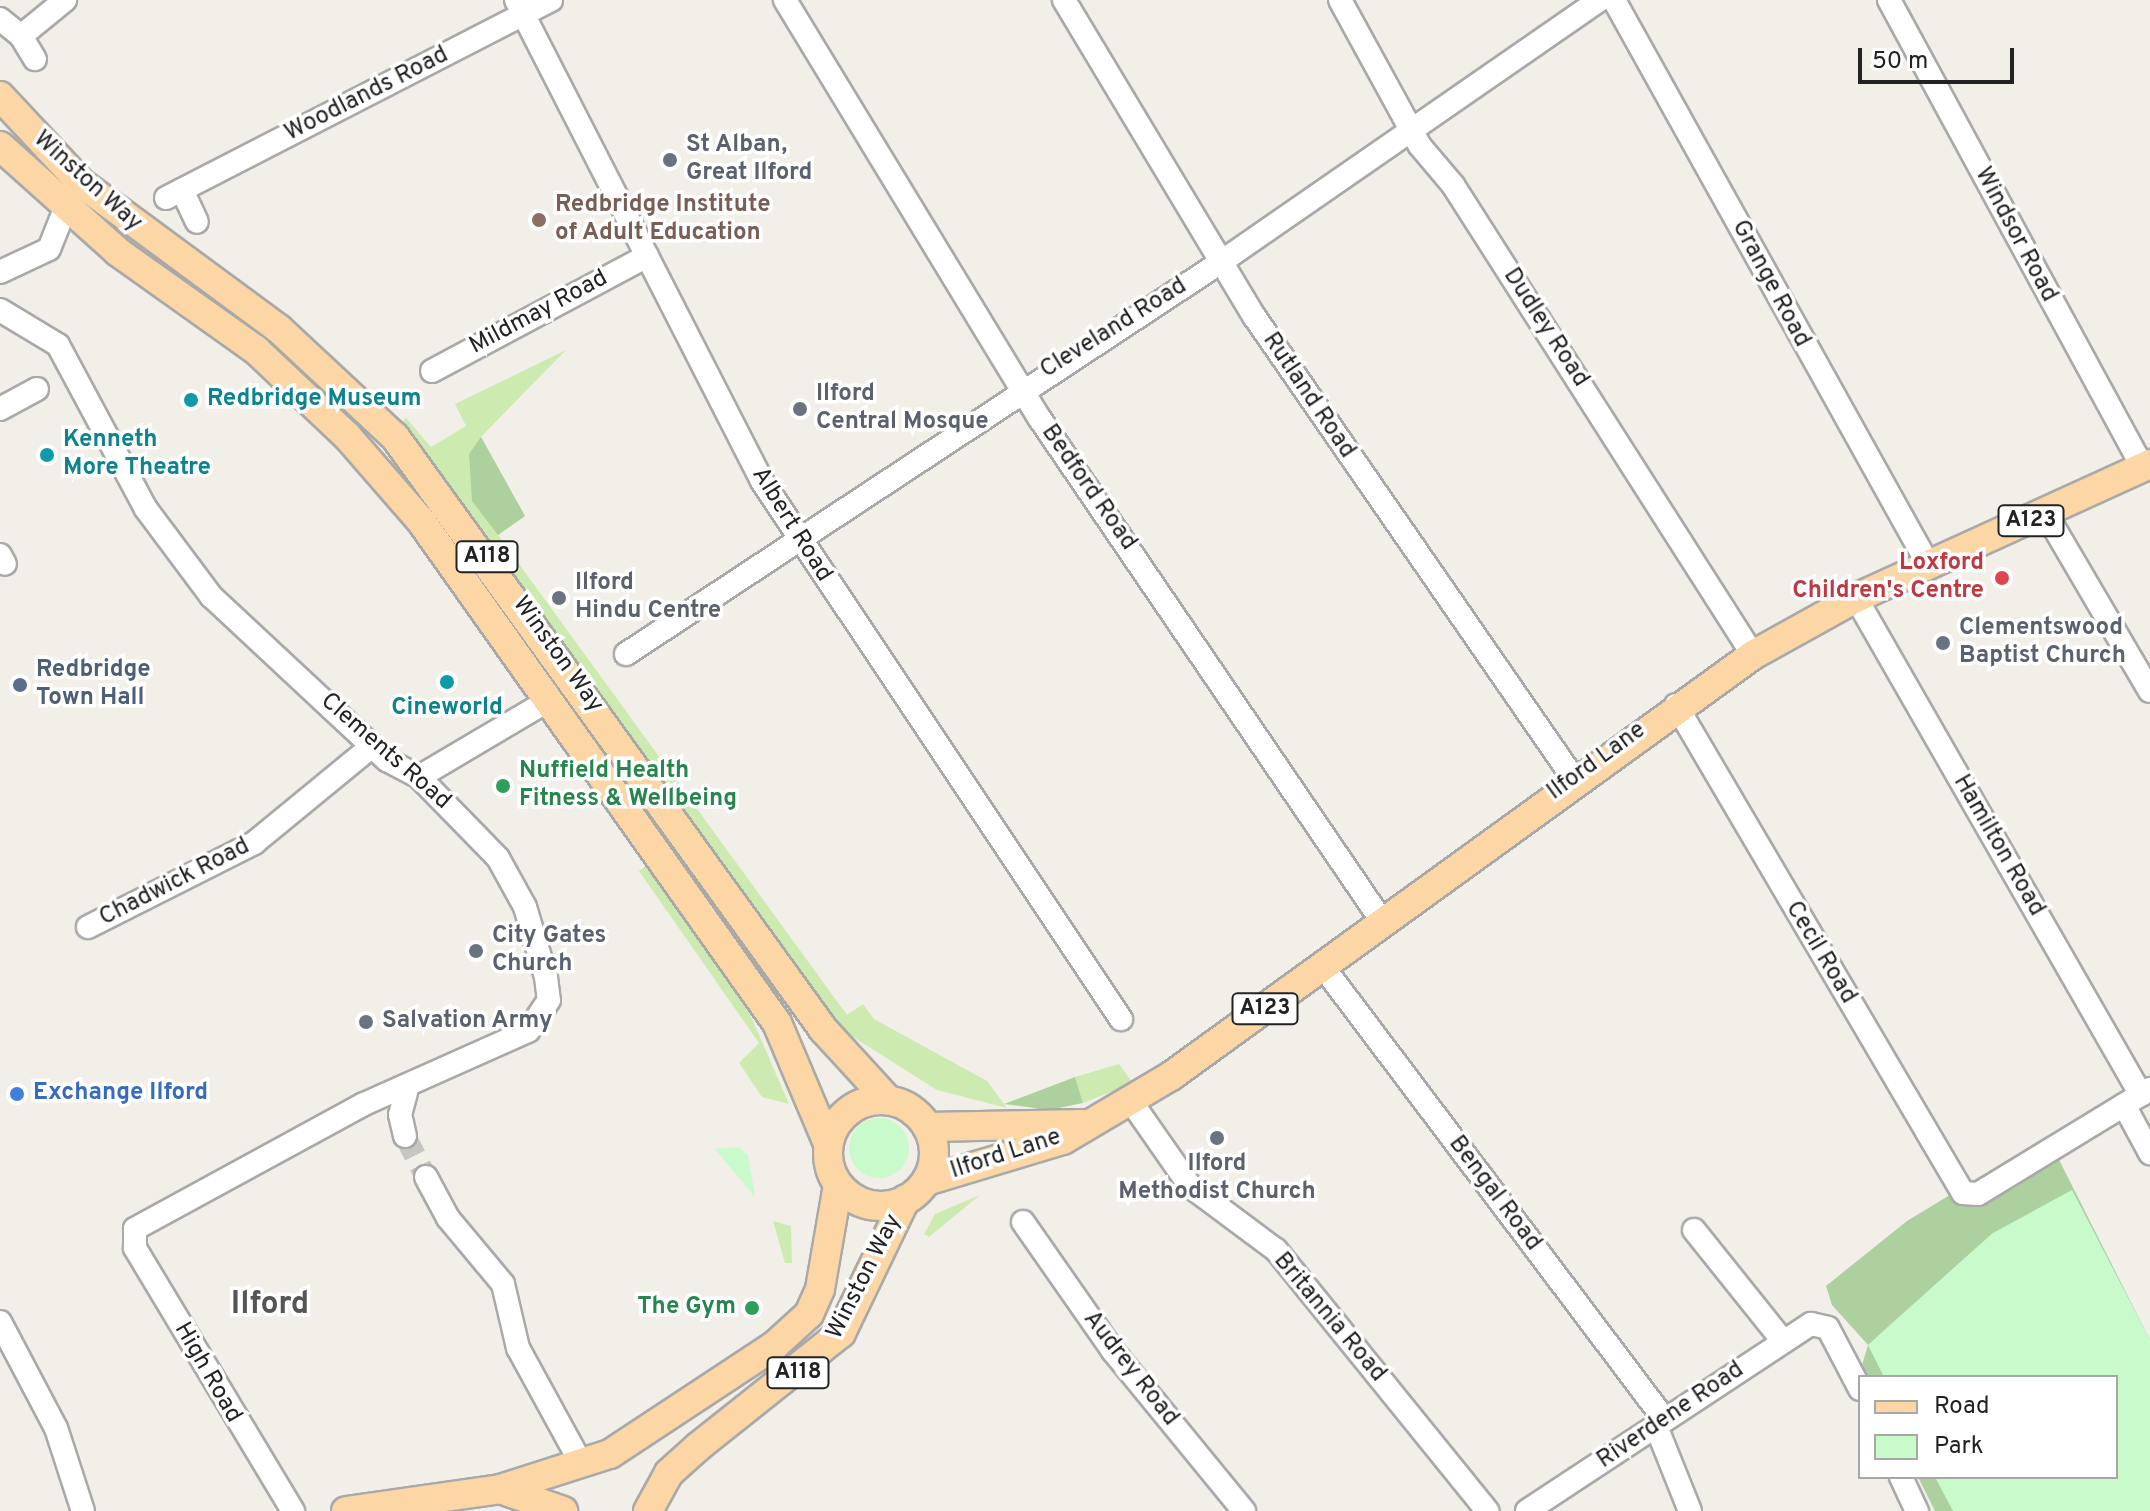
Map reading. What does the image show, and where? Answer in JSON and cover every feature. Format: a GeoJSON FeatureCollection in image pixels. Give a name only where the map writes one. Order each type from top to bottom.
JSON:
{"type":"FeatureCollection","features":[{"type":"Feature","properties":{"kind":"main road","name":"Winston Way"},"geometry":{"type":"LineString","coordinates":[[0,96],[81,183],[279,329],[395,437],[823,1029],[888,1100]]}},
{"type":"Feature","properties":{"kind":"main road","name":"Winston Way"},"geometry":{"type":"LineString","coordinates":[[0,146],[65,209],[213,314],[347,436],[421,521],[777,1023],[828,1144]]}},
{"type":"Feature","properties":{"kind":"main road","name":"Ilford Lane"},"geometry":{"type":"LineString","coordinates":[[926,1181],[1063,1140],[1083,1124],[1130,1100],[1324,968],[1574,779],[1676,705],[1753,655],[1856,598],[2147,466]]}},
{"type":"Feature","properties":{"kind":"main road","name":"A118"},"geometry":{"type":"LineString","coordinates":[[888,1100],[927,1127]]}},
{"type":"Feature","properties":{"kind":"main road"},"geometry":{"type":"LineString","coordinates":[[828,1144],[852,1108],[888,1100]]}},
{"type":"Feature","properties":{"kind":"main road","name":"Ilford Lane"},"geometry":{"type":"LineString","coordinates":[[927,1127],[1083,1124]]}},
{"type":"Feature","properties":{"kind":"main road"},"geometry":{"type":"LineString","coordinates":[[926,1181],[934,1156],[927,1127]]}},
{"type":"Feature","properties":{"kind":"main road","name":"A118"},"geometry":{"type":"LineString","coordinates":[[828,1144],[838,1185]]}},
{"type":"Feature","properties":{"kind":"main road","name":"A118"},"geometry":{"type":"LineString","coordinates":[[905,1200],[926,1181]]}},
{"type":"Feature","properties":{"kind":"main road","name":"Winston Way"},"geometry":{"type":"LineString","coordinates":[[582,1465],[635,1441],[809,1314],[830,1252],[838,1185]]}},
{"type":"Feature","properties":{"kind":"main road"},"geometry":{"type":"LineString","coordinates":[[838,1185],[876,1205],[905,1200]]}},
{"type":"Feature","properties":{"kind":"main road","name":"Winston Way"},"geometry":{"type":"LineString","coordinates":[[648,1511],[669,1473],[841,1333],[905,1200]]}},
{"type":"Feature","properties":{"kind":"main road","name":"A118"},"geometry":{"type":"LineString","coordinates":[[346,1511],[500,1489],[582,1465]]}},
{"type":"Feature","properties":{"kind":"main road","name":"A118"},"geometry":{"type":"LineString","coordinates":[[500,1489],[563,1511]]}},
{"type":"Feature","properties":{"kind":"street"},"geometry":{"type":"LineString","coordinates":[[21,36],[65,0]]}},
{"type":"Feature","properties":{"kind":"street","name":"Woodlands Road"},"geometry":{"type":"LineString","coordinates":[[197,222],[174,194],[519,7],[551,0]]}},
{"type":"Feature","properties":{"kind":"street","name":"Bedford Road"},"geometry":{"type":"LineString","coordinates":[[785,0],[1021,387],[1384,924]]}},
{"type":"Feature","properties":{"kind":"street","name":"Rutland Road"},"geometry":{"type":"LineString","coordinates":[[1064,0],[1221,262],[1574,779]]}},
{"type":"Feature","properties":{"kind":"street","name":"Dudley Road"},"geometry":{"type":"LineString","coordinates":[[1340,0],[1415,127],[1420,146],[1453,185],[1753,655]]}},
{"type":"Feature","properties":{"kind":"street","name":"Cleveland Road"},"geometry":{"type":"LineString","coordinates":[[626,654],[1021,387],[1221,262],[1599,0]]}},
{"type":"Feature","properties":{"kind":"street","name":"Grange Road"},"geometry":{"type":"LineString","coordinates":[[1614,0],[1929,566]]}},
{"type":"Feature","properties":{"kind":"street","name":"Windsor Road"},"geometry":{"type":"LineString","coordinates":[[1889,0],[2147,466]]}},
{"type":"Feature","properties":{"kind":"street","name":"Albert Road"},"geometry":{"type":"LineString","coordinates":[[519,7],[796,537],[1121,1019]]}},
{"type":"Feature","properties":{"kind":"street"},"geometry":{"type":"LineString","coordinates":[[0,19],[21,36],[35,59]]}},
{"type":"Feature","properties":{"kind":"street"},"geometry":{"type":"LineString","coordinates":[[0,272],[49,249],[65,209]]}},
{"type":"Feature","properties":{"kind":"street","name":"Mildmay Road"},"geometry":{"type":"LineString","coordinates":[[432,371],[647,256]]}},
{"type":"Feature","properties":{"kind":"street","name":"Clements Road"},"geometry":{"type":"LineString","coordinates":[[0,310],[41,330],[76,370],[146,509],[183,563],[372,746],[419,777],[498,858],[518,893],[549,1000],[528,1031],[406,1092],[364,1104],[135,1229]]}},
{"type":"Feature","properties":{"kind":"street"},"geometry":{"type":"LineString","coordinates":[[0,409],[37,389]]}},
{"type":"Feature","properties":{"kind":"street"},"geometry":{"type":"LineString","coordinates":[[2046,514],[2150,691]]}},
{"type":"Feature","properties":{"kind":"street","name":"Hamilton Road"},"geometry":{"type":"LineString","coordinates":[[1856,598],[2138,1096],[2150,1153]]}},
{"type":"Feature","properties":{"kind":"street"},"geometry":{"type":"LineString","coordinates":[[419,777],[549,700]]}},
{"type":"Feature","properties":{"kind":"street","name":"Cecil Road"},"geometry":{"type":"LineString","coordinates":[[1676,705],[1955,1186],[1970,1194],[2138,1096]]}},
{"type":"Feature","properties":{"kind":"street","name":"Chadwick Road"},"geometry":{"type":"LineString","coordinates":[[88,927],[254,843],[372,746]]}},
{"type":"Feature","properties":{"kind":"street","name":"Bengal Road"},"geometry":{"type":"LineString","coordinates":[[1324,968],[1660,1423],[1690,1511]]}},
{"type":"Feature","properties":{"kind":"street"},"geometry":{"type":"LineString","coordinates":[[405,1136],[400,1115],[406,1092]]}},
{"type":"Feature","properties":{"kind":"street","name":"Britannia Road"},"geometry":{"type":"LineString","coordinates":[[1130,1100],[1190,1186],[1276,1250],[1487,1511]]}},
{"type":"Feature","properties":{"kind":"street"},"geometry":{"type":"LineString","coordinates":[[426,1177],[448,1218],[503,1284],[521,1356],[582,1465]]}},
{"type":"Feature","properties":{"kind":"street","name":"Audrey Road"},"geometry":{"type":"LineString","coordinates":[[1023,1222],[1113,1351],[1244,1511]]}},
{"type":"Feature","properties":{"kind":"street","name":"High Road"},"geometry":{"type":"LineString","coordinates":[[135,1229],[135,1248],[293,1511]]}},
{"type":"Feature","properties":{"kind":"street"},"geometry":{"type":"LineString","coordinates":[[1694,1230],[1782,1340]]}},
{"type":"Feature","properties":{"kind":"street"},"geometry":{"type":"LineString","coordinates":[[0,1322],[56,1428],[83,1511]]}},
{"type":"Feature","properties":{"kind":"street","name":"Riverdene Road"},"geometry":{"type":"LineString","coordinates":[[1527,1511],[1782,1340],[1817,1323],[1828,1328],[1858,1385]]}},
{"type":"Feature","properties":{"kind":"street"},"geometry":{"type":"LineString","coordinates":[[1902,1479],[1917,1511]]}},
{"type":"Feature","properties":{"kind":"green space"},"geometry":{"type":"Polygon","coordinates":[[[566,350],[481,437],[525,516],[498,535],[847,1015],[863,1004],[874,1019],[987,1081],[1007,1108],[937,1090],[850,1035],[814,999],[400,424],[406,418],[431,447],[466,426],[455,404],[566,350]]]}},
{"type":"Feature","properties":{"kind":"green space"},"geometry":{"type":"Polygon","coordinates":[[[481,437],[525,516],[498,535],[472,501],[469,454],[481,437]]]}},
{"type":"Feature","properties":{"kind":"green space"},"geometry":{"type":"Polygon","coordinates":[[[646,866],[743,998],[789,1104],[762,1097],[739,1063],[759,1043],[639,871],[646,866]]]}},
{"type":"Feature","properties":{"kind":"green space"},"geometry":{"type":"Polygon","coordinates":[[[1119,1064],[1133,1083],[1083,1103],[1075,1077],[1119,1064]]]}},
{"type":"Feature","properties":{"kind":"green space"},"geometry":{"type":"Polygon","coordinates":[[[1075,1077],[1083,1103],[1049,1110],[1004,1104],[1075,1077]]]}},
{"type":"Feature","properties":{"kind":"green space"},"geometry":{"type":"Polygon","coordinates":[[[879,1118],[900,1127],[909,1148],[900,1169],[879,1178],[858,1169],[849,1148],[858,1127],[879,1118]]]}},
{"type":"Feature","properties":{"kind":"green space"},"geometry":{"type":"Polygon","coordinates":[[[2047,1136],[2150,1340],[2150,1511],[2118,1479],[2118,1375],[2114,1375],[1993,1233],[1878,1336],[1897,1375],[1866,1375],[1862,1365],[1868,1345],[1832,1305],[1826,1286],[1907,1221],[2047,1136]]]}},
{"type":"Feature","properties":{"kind":"green space"},"geometry":{"type":"Polygon","coordinates":[[[739,1147],[748,1155],[755,1197],[715,1149],[739,1147]]]}},
{"type":"Feature","properties":{"kind":"green space"},"geometry":{"type":"Polygon","coordinates":[[[2072,1190],[2150,1340],[2150,1511],[1953,1511],[1936,1479],[2118,1479],[2118,1375],[1883,1375],[1868,1345],[1993,1233],[2072,1190]]]}},
{"type":"Feature","properties":{"kind":"green space"},"geometry":{"type":"Polygon","coordinates":[[[980,1195],[929,1237],[924,1234],[935,1214],[980,1195]]]}},
{"type":"Feature","properties":{"kind":"green space"},"geometry":{"type":"Polygon","coordinates":[[[773,1221],[791,1226],[792,1263],[785,1263],[773,1221]]]}},
{"type":"Feature","properties":{"kind":"green space"},"geometry":{"type":"Polygon","coordinates":[[[1919,1479],[1950,1479],[1967,1511],[1935,1511],[1919,1479]]]}},
{"type":"Feature","properties":{"kind":"tunnel"},"geometry":{"type":"LineString","coordinates":[[405,1136],[426,1177]]}},
{"type":"Feature","properties":{"kind":"place","name":"St Alban, Great Ilford"},"geometry":{"type":"Point","coordinates":[670,160]}},
{"type":"Feature","properties":{"kind":"place","name":"Redbridge Institute of Adult Education"},"geometry":{"type":"Point","coordinates":[539,220]}},
{"type":"Feature","properties":{"kind":"place","name":"Redbridge Museum"},"geometry":{"type":"Point","coordinates":[191,400]}},
{"type":"Feature","properties":{"kind":"place","name":"Ilford Central Mosque"},"geometry":{"type":"Point","coordinates":[800,409]}},
{"type":"Feature","properties":{"kind":"place","name":"Kenneth More Theatre"},"geometry":{"type":"Point","coordinates":[47,455]}},
{"type":"Feature","properties":{"kind":"place","name":"Loxford Children's Centre"},"geometry":{"type":"Point","coordinates":[2002,578]}},
{"type":"Feature","properties":{"kind":"place","name":"Ilford Hindu Centre"},"geometry":{"type":"Point","coordinates":[559,598]}},
{"type":"Feature","properties":{"kind":"place","name":"Clementswood Baptist Church"},"geometry":{"type":"Point","coordinates":[1943,643]}},
{"type":"Feature","properties":{"kind":"place","name":"Cineworld"},"geometry":{"type":"Point","coordinates":[447,682]}},
{"type":"Feature","properties":{"kind":"place","name":"Redbridge Town Hall"},"geometry":{"type":"Point","coordinates":[20,685]}},
{"type":"Feature","properties":{"kind":"place","name":"Nuffield Health Fitness & Wellbeing"},"geometry":{"type":"Point","coordinates":[503,786]}},
{"type":"Feature","properties":{"kind":"place","name":"City Gates Church"},"geometry":{"type":"Point","coordinates":[476,951]}},
{"type":"Feature","properties":{"kind":"place","name":"Salvation Army"},"geometry":{"type":"Point","coordinates":[366,1022]}},
{"type":"Feature","properties":{"kind":"place","name":"Exchange Ilford"},"geometry":{"type":"Point","coordinates":[17,1094]}},
{"type":"Feature","properties":{"kind":"place","name":"Ilford Methodist Church"},"geometry":{"type":"Point","coordinates":[1217,1138]}},
{"type":"Feature","properties":{"kind":"place","name":"The Gym"},"geometry":{"type":"Point","coordinates":[752,1308]}},
{"type":"Feature","properties":{"kind":"district","name":"Ilford"},"geometry":{"type":"Point","coordinates":[270,1305]}}]}
